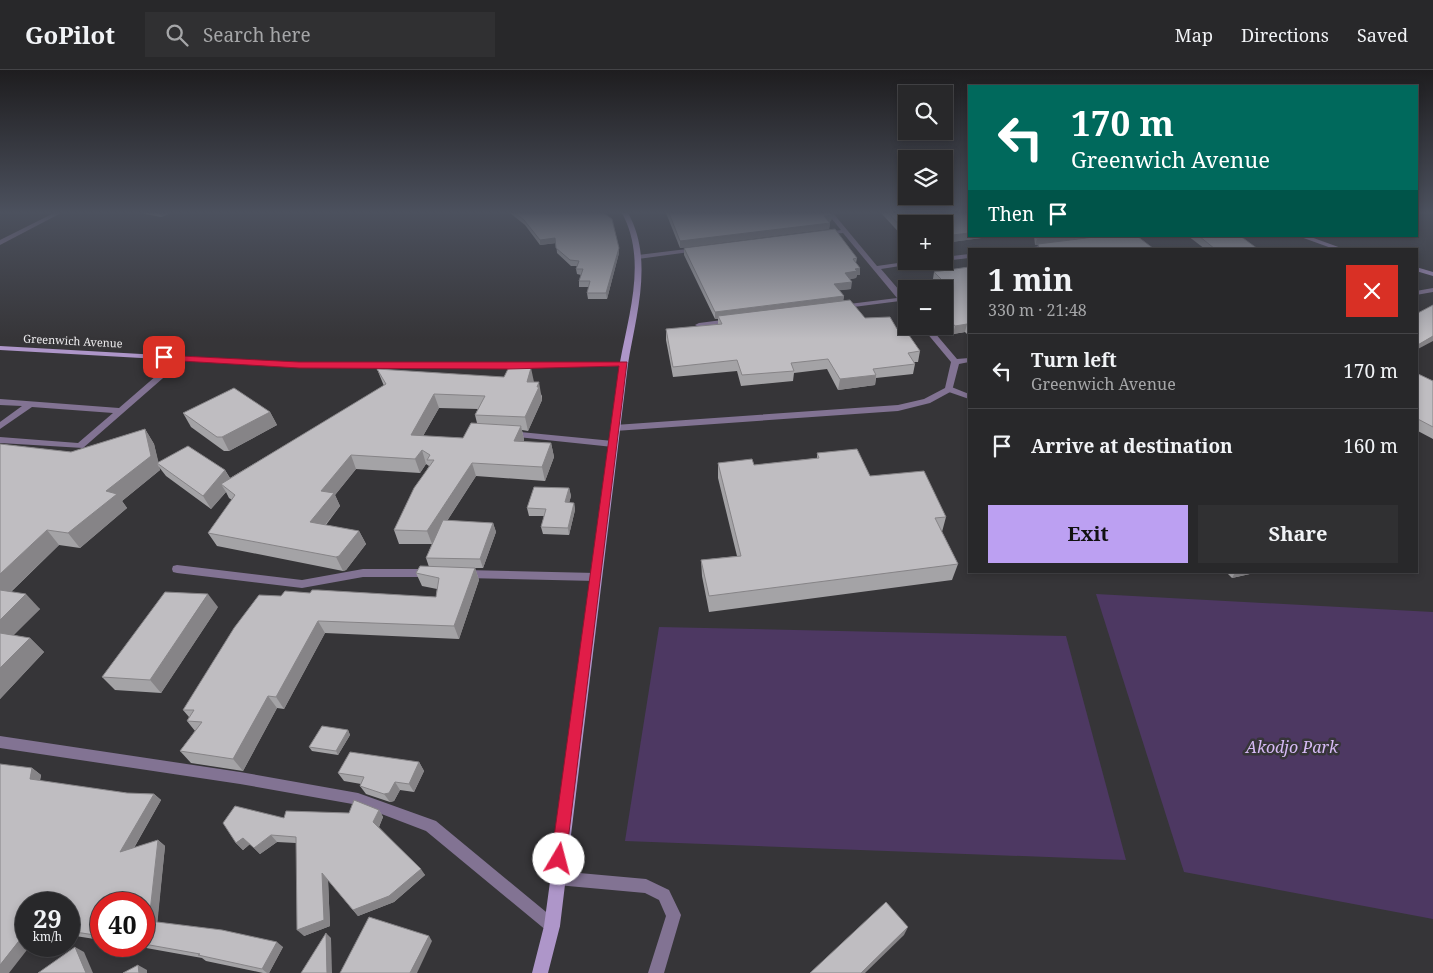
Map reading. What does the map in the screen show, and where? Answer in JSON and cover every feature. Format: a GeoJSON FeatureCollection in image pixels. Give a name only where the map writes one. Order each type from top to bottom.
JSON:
{"type":"FeatureCollection","features":[{"type":"Feature","properties":{"kind":"street"},"geometry":{"type":"LineString","coordinates":[[540,973],[552,926],[556,878],[638,257],[652,255]]}},
{"type":"Feature","properties":{"kind":"street"},"geometry":{"type":"LineString","coordinates":[[865,255],[898,295]]}},
{"type":"Feature","properties":{"kind":"street"},"geometry":{"type":"LineString","coordinates":[[953,258],[968,256]]}},
{"type":"Feature","properties":{"kind":"street"},"geometry":{"type":"LineString","coordinates":[[876,268],[898,265]]}},
{"type":"Feature","properties":{"kind":"street"},"geometry":{"type":"LineString","coordinates":[[1418,270],[1433,274]]}},
{"type":"Feature","properties":{"kind":"street"},"geometry":{"type":"LineString","coordinates":[[1418,294],[1433,290]]}},
{"type":"Feature","properties":{"kind":"street"},"geometry":{"type":"LineString","coordinates":[[834,308],[898,303]]}},
{"type":"Feature","properties":{"kind":"street"},"geometry":{"type":"LineString","coordinates":[[699,326],[737,320]]}},
{"type":"Feature","properties":{"kind":"street"},"geometry":{"type":"LineString","coordinates":[[932,335],[955,362]]}},
{"type":"Feature","properties":{"kind":"street","name":"Greenwich Avenue"},"geometry":{"type":"LineString","coordinates":[[0,348],[309,365],[508,366],[624,364]]}},
{"type":"Feature","properties":{"kind":"street"},"geometry":{"type":"LineString","coordinates":[[0,440],[80,446],[182,358]]}},
{"type":"Feature","properties":{"kind":"street"},"geometry":{"type":"LineString","coordinates":[[955,362],[968,360]]}},
{"type":"Feature","properties":{"kind":"street"},"geometry":{"type":"LineString","coordinates":[[616,428],[898,408],[927,401],[949,389],[955,362]]}},
{"type":"Feature","properties":{"kind":"street"},"geometry":{"type":"LineString","coordinates":[[949,389],[968,397]]}},
{"type":"Feature","properties":{"kind":"street"},"geometry":{"type":"LineString","coordinates":[[0,402],[122,411]]}},
{"type":"Feature","properties":{"kind":"street"},"geometry":{"type":"LineString","coordinates":[[0,426],[30,404]]}},
{"type":"Feature","properties":{"kind":"street"},"geometry":{"type":"LineString","coordinates":[[504,435],[514,433],[522,436],[613,444]]}},
{"type":"Feature","properties":{"kind":"street"},"geometry":{"type":"LineString","coordinates":[[177,569],[302,584],[363,573],[596,577]]}},
{"type":"Feature","properties":{"kind":"street"},"geometry":{"type":"LineString","coordinates":[[0,742],[240,778],[358,799],[432,826],[552,926]]}},
{"type":"Feature","properties":{"kind":"street"},"geometry":{"type":"LineString","coordinates":[[556,878],[646,886],[664,895],[674,914],[656,973]]}},
{"type":"Feature","properties":{"kind":"green space","name":"Akodjo Park"},"geometry":{"type":"Polygon","coordinates":[[[1096,594],[1433,612],[1433,919],[1184,872],[1096,594]]]}},
{"type":"Feature","properties":{"kind":"green space"},"geometry":{"type":"Polygon","coordinates":[[[659,627],[1066,636],[1126,860],[625,841],[659,627]]]}},
{"type":"Feature","properties":{"kind":"building"},"geometry":{"type":"Polygon","coordinates":[[[564,255],[617,255],[606,293],[587,293],[590,281],[579,281],[583,269],[576,269],[579,261],[570,260],[564,255]]]}},
{"type":"Feature","properties":{"kind":"building"},"geometry":{"type":"Polygon","coordinates":[[[687,255],[855,255],[857,258],[853,259],[860,268],[855,269],[857,271],[845,273],[852,282],[834,284],[844,296],[715,312],[687,255]]]}},
{"type":"Feature","properties":{"kind":"building"},"geometry":{"type":"Polygon","coordinates":[[[968,267],[968,326],[967,324],[955,326],[953,324],[953,280],[942,280],[934,272],[968,267]]]}},
{"type":"Feature","properties":{"kind":"building"},"geometry":{"type":"Polygon","coordinates":[[[850,300],[865,318],[890,317],[898,329],[898,335],[909,335],[920,351],[908,353],[915,364],[873,369],[876,375],[840,379],[828,359],[791,363],[794,371],[742,375],[737,360],[673,367],[666,329],[722,324],[718,316],[850,300]]]}},
{"type":"Feature","properties":{"kind":"building"},"geometry":{"type":"Polygon","coordinates":[[[1433,305],[1433,336],[1418,345],[1418,313],[1433,305]]]}},
{"type":"Feature","properties":{"kind":"building"},"geometry":{"type":"Polygon","coordinates":[[[509,367],[531,368],[527,382],[539,382],[537,387],[539,387],[525,417],[475,415],[485,396],[434,394],[411,435],[463,438],[471,423],[521,426],[514,441],[551,443],[542,467],[472,463],[427,531],[394,530],[414,488],[434,460],[427,460],[430,455],[422,450],[415,459],[351,455],[321,491],[334,493],[310,522],[359,531],[339,556],[336,557],[208,533],[235,495],[221,484],[386,384],[377,369],[504,377],[509,367]]]}},
{"type":"Feature","properties":{"kind":"building"},"geometry":{"type":"Polygon","coordinates":[[[1418,374],[1433,381],[1433,427],[1418,419],[1418,374]]]}},
{"type":"Feature","properties":{"kind":"building"},"geometry":{"type":"Polygon","coordinates":[[[234,388],[270,412],[222,437],[217,437],[183,413],[234,388]]]}},
{"type":"Feature","properties":{"kind":"building"},"geometry":{"type":"Polygon","coordinates":[[[145,429],[151,456],[106,491],[117,494],[68,533],[47,530],[0,574],[0,444],[71,452],[145,429]]]}},
{"type":"Feature","properties":{"kind":"building"},"geometry":{"type":"Polygon","coordinates":[[[188,446],[225,470],[203,496],[157,463],[188,446]]]}},
{"type":"Feature","properties":{"kind":"building"},"geometry":{"type":"Polygon","coordinates":[[[857,449],[870,476],[924,471],[946,517],[935,518],[958,564],[709,596],[701,560],[741,556],[718,463],[752,459],[754,465],[819,458],[817,453],[857,449]]]}},
{"type":"Feature","properties":{"kind":"building"},"geometry":{"type":"Polygon","coordinates":[[[534,487],[569,488],[565,502],[574,503],[568,528],[541,527],[546,509],[527,508],[534,487]]]}},
{"type":"Feature","properties":{"kind":"building"},"geometry":{"type":"Polygon","coordinates":[[[443,520],[493,523],[480,559],[426,558],[443,520]]]}},
{"type":"Feature","properties":{"kind":"building"},"geometry":{"type":"Polygon","coordinates":[[[420,566],[475,568],[454,626],[318,621],[276,697],[268,696],[233,759],[180,751],[202,722],[187,721],[194,710],[183,710],[234,628],[259,595],[281,596],[285,591],[310,593],[312,590],[318,590],[436,597],[439,578],[416,573],[420,566]]]}},
{"type":"Feature","properties":{"kind":"building"},"geometry":{"type":"Polygon","coordinates":[[[0,590],[26,594],[0,620],[0,590]]]}},
{"type":"Feature","properties":{"kind":"building"},"geometry":{"type":"Polygon","coordinates":[[[165,592],[208,594],[150,680],[102,677],[165,592]]]}},
{"type":"Feature","properties":{"kind":"building"},"geometry":{"type":"Polygon","coordinates":[[[0,633],[30,638],[0,668],[0,633]]]}},
{"type":"Feature","properties":{"kind":"building"},"geometry":{"type":"Polygon","coordinates":[[[322,726],[348,730],[336,751],[309,747],[322,726]]]}},
{"type":"Feature","properties":{"kind":"building"},"geometry":{"type":"Polygon","coordinates":[[[350,752],[419,762],[409,784],[395,782],[389,793],[384,794],[360,786],[364,777],[338,773],[350,752]]]}},
{"type":"Feature","properties":{"kind":"building"},"geometry":{"type":"Polygon","coordinates":[[[0,764],[32,768],[30,779],[127,793],[154,794],[120,852],[158,840],[152,892],[90,892],[90,934],[80,933],[80,892],[15,892],[15,946],[0,965],[0,764]]]}},
{"type":"Feature","properties":{"kind":"building"},"geometry":{"type":"Polygon","coordinates":[[[354,800],[379,810],[373,822],[421,869],[389,896],[353,910],[322,873],[324,920],[297,930],[296,837],[271,835],[254,848],[243,838],[236,843],[223,823],[235,806],[284,818],[286,811],[349,813],[354,800]]]}},
{"type":"Feature","properties":{"kind":"building"},"geometry":{"type":"Polygon","coordinates":[[[886,902],[908,927],[861,973],[810,973],[886,902]]]}},
{"type":"Feature","properties":{"kind":"building"},"geometry":{"type":"Polygon","coordinates":[[[369,917],[429,936],[410,973],[340,973],[369,917]]]}},
{"type":"Feature","properties":{"kind":"building"},"geometry":{"type":"Polygon","coordinates":[[[155,922],[222,930],[277,942],[262,969],[198,955],[200,954],[155,946],[155,922]]]}},
{"type":"Feature","properties":{"kind":"building"},"geometry":{"type":"Polygon","coordinates":[[[326,933],[327,973],[301,973],[326,933]]]}},
{"type":"Feature","properties":{"kind":"building"},"geometry":{"type":"Polygon","coordinates":[[[61,957],[79,957],[86,973],[38,973],[61,957]]]}},
{"type":"Feature","properties":{"kind":"building"},"geometry":{"type":"Polygon","coordinates":[[[138,965],[139,973],[123,973],[138,965]]]}},
{"type":"Feature","properties":{"kind":"route"},"geometry":{"type":"LineString","coordinates":[[164,357],[299,365],[508,366],[624,364],[559,859]]}}]}
